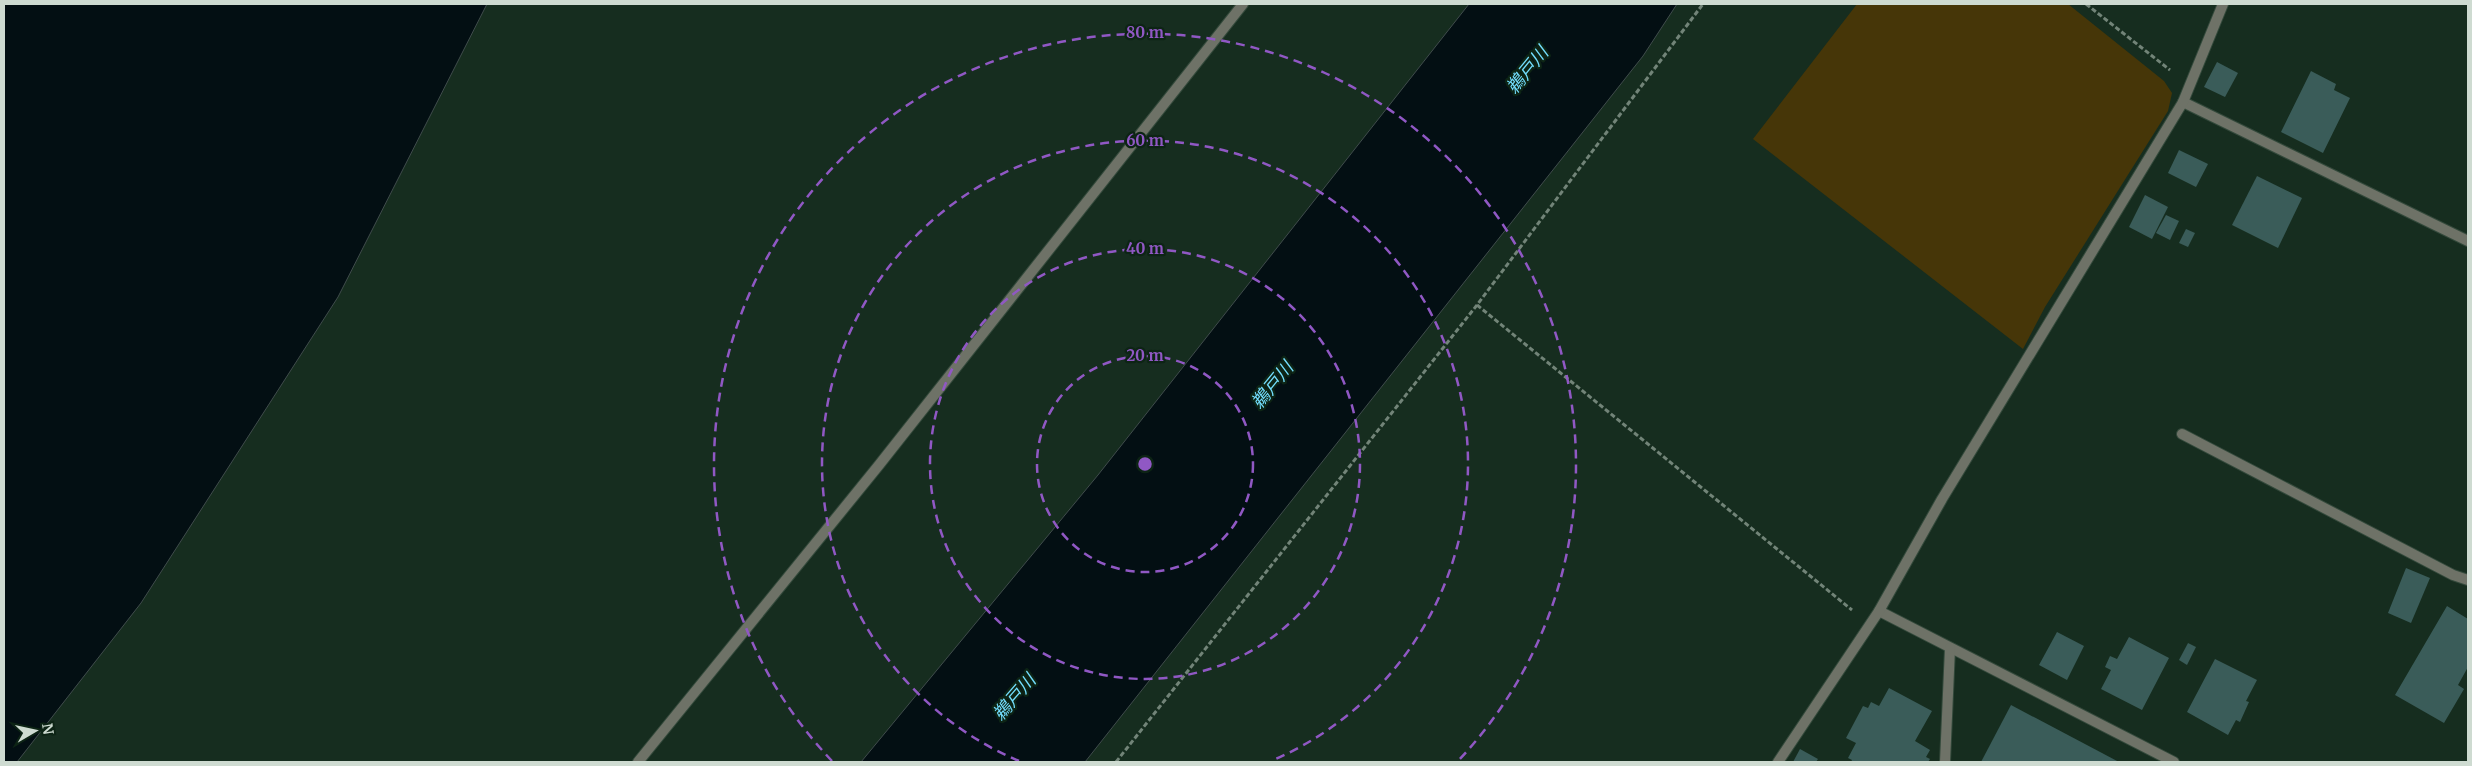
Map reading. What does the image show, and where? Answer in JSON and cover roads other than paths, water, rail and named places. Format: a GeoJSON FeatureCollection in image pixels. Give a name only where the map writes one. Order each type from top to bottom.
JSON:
{"type":"FeatureCollection","features":[{"type":"Feature","properties":{"kind":"street"},"geometry":{"type":"LineString","coordinates":[[638,762],[879,465],[1242,4]]}},
{"type":"Feature","properties":{"kind":"street"},"geometry":{"type":"LineString","coordinates":[[1778,762],[1879,611],[1942,499],[2183,102],[2223,4]]}},
{"type":"Feature","properties":{"kind":"street"},"geometry":{"type":"LineString","coordinates":[[2183,102],[2468,241]]}},
{"type":"Feature","properties":{"kind":"street"},"geometry":{"type":"LineString","coordinates":[[2182,434],[2453,575],[2468,580]]}},
{"type":"Feature","properties":{"kind":"street"},"geometry":{"type":"LineString","coordinates":[[1879,611],[2174,762]]}},
{"type":"Feature","properties":{"kind":"street"},"geometry":{"type":"LineString","coordinates":[[1945,762],[1950,648]]}},
{"type":"Feature","properties":{"kind":"water"},"geometry":{"type":"Polygon","coordinates":[[[4,4],[487,4],[338,297],[141,603],[17,762],[4,762],[4,4]]]}},
{"type":"Feature","properties":{"kind":"water","name":"鵜戸川"},"geometry":{"type":"Polygon","coordinates":[[[1469,4],[1677,4],[1643,56],[1085,762],[861,762],[1098,475],[1469,4]]]}}]}
